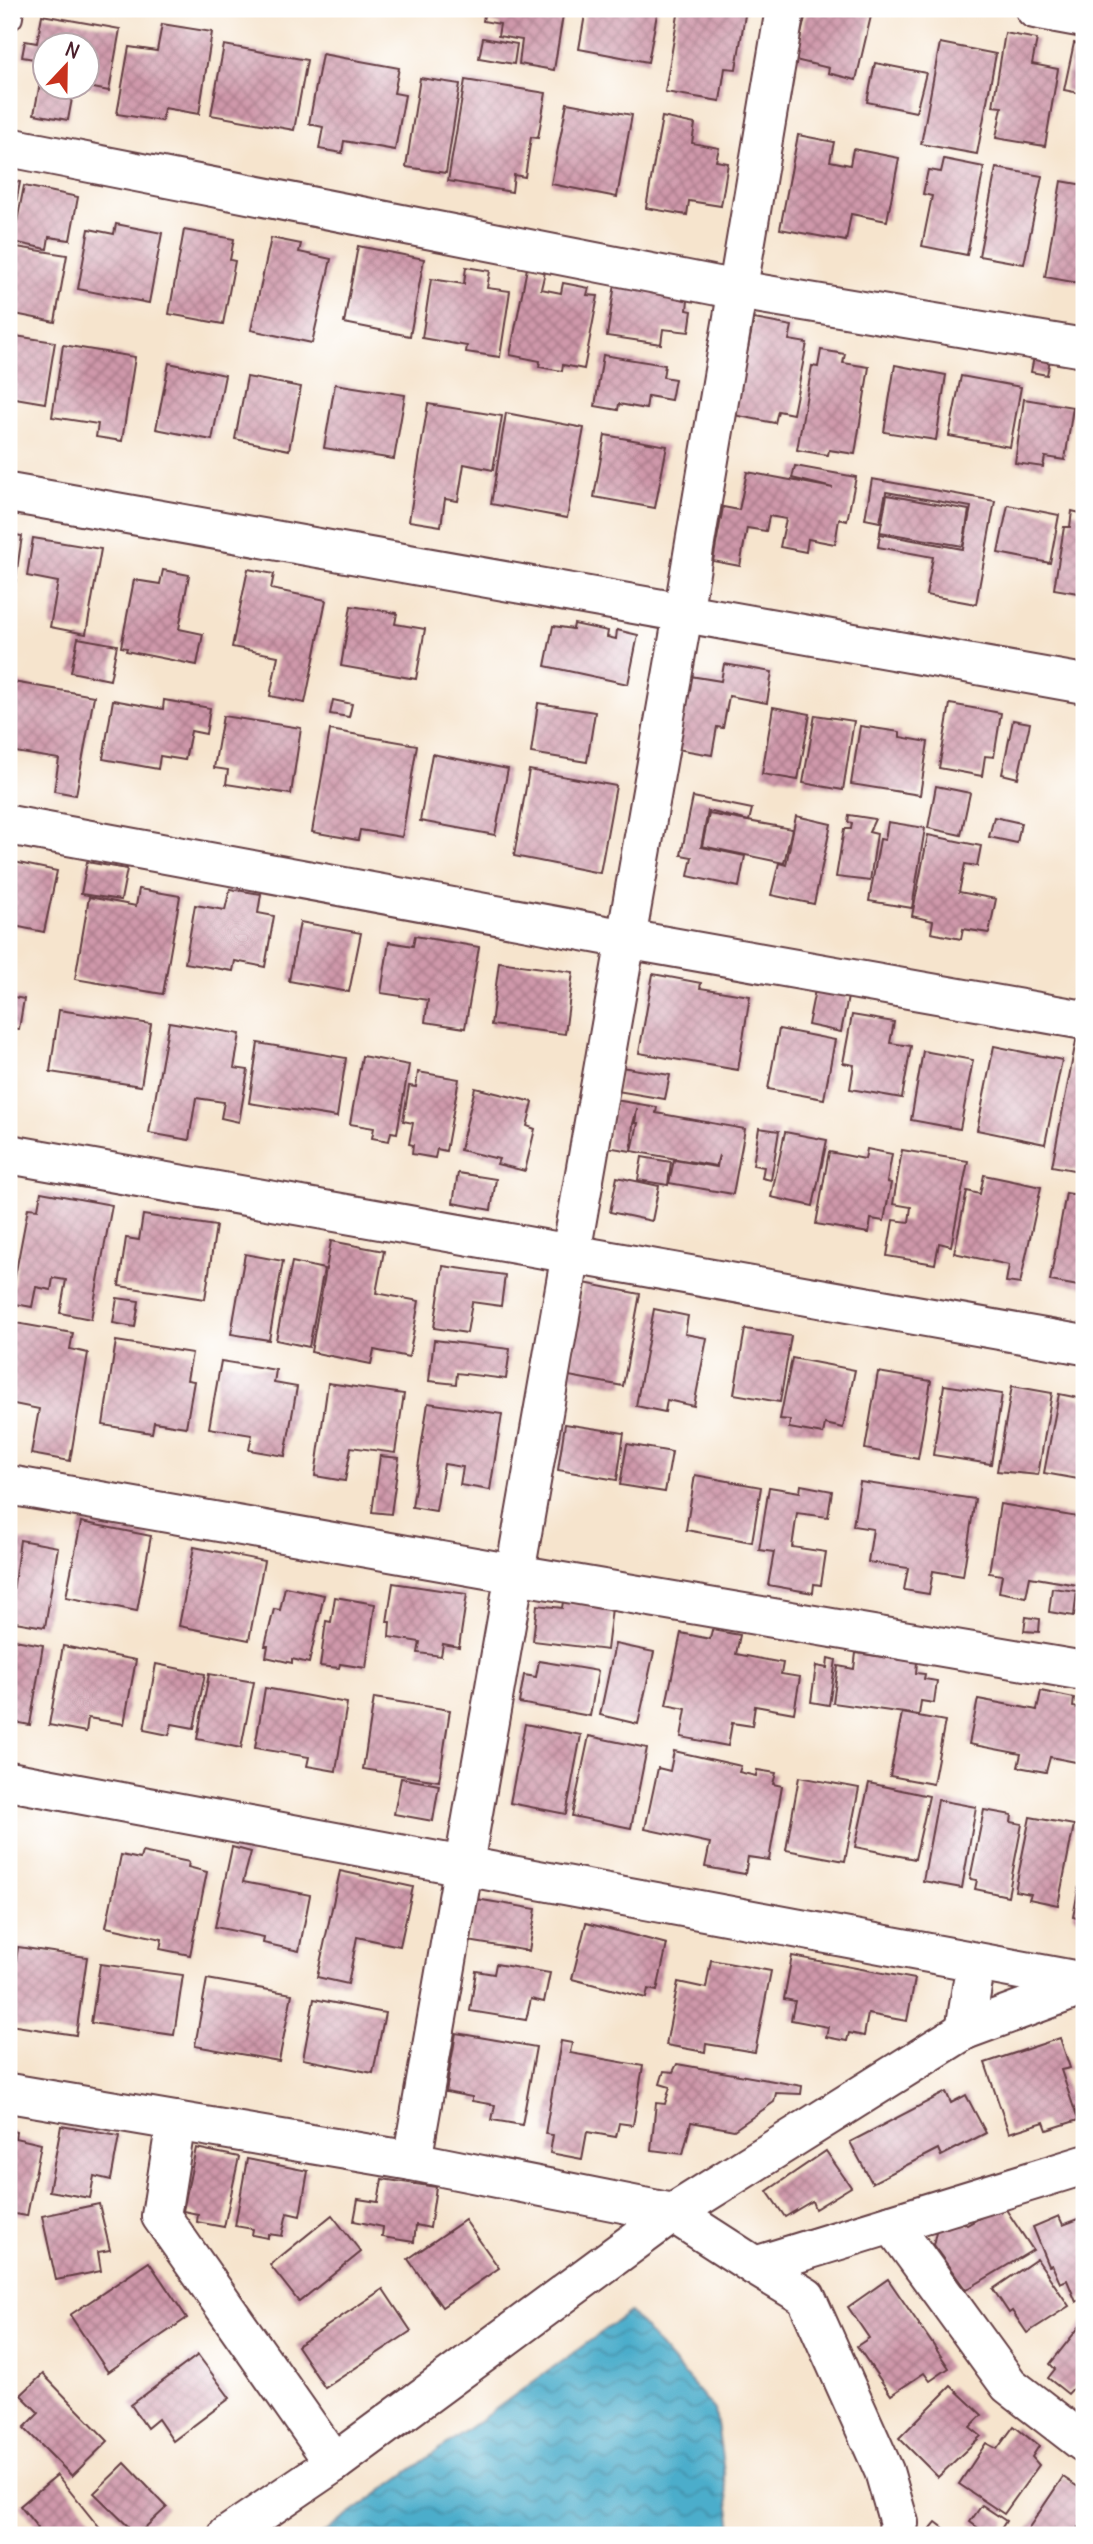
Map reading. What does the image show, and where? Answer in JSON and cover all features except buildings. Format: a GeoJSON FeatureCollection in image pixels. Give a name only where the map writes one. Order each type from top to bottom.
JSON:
{"type":"FeatureCollection","features":[{"type":"Feature","properties":{"kind":"street"},"geometry":{"type":"LineString","coordinates":[[412,2161],[683,614],[785,9]]}},
{"type":"Feature","properties":{"kind":"street"},"geometry":{"type":"LineString","coordinates":[[1035,9],[1084,18]]}},
{"type":"Feature","properties":{"kind":"street"},"geometry":{"type":"LineString","coordinates":[[9,147],[738,290],[1084,348]]}},
{"type":"Feature","properties":{"kind":"street"},"geometry":{"type":"LineString","coordinates":[[9,493],[1084,684]]}},
{"type":"Feature","properties":{"kind":"street"},"geometry":{"type":"LineString","coordinates":[[9,825],[1084,1020]]}},
{"type":"Feature","properties":{"kind":"street"},"geometry":{"type":"LineString","coordinates":[[9,1154],[1084,1345]]}},
{"type":"Feature","properties":{"kind":"street"},"geometry":{"type":"LineString","coordinates":[[9,1485],[1084,1671]]}},
{"type":"Feature","properties":{"kind":"street"},"geometry":{"type":"LineString","coordinates":[[9,1781],[1084,1984]]}},
{"type":"Feature","properties":{"kind":"street"},"geometry":{"type":"LineString","coordinates":[[965,2030],[976,1962]]}},
{"type":"Feature","properties":{"kind":"street"},"geometry":{"type":"LineString","coordinates":[[228,2535],[334,2463],[673,2213],[965,2030],[1084,1984]]}},
{"type":"Feature","properties":{"kind":"street"},"geometry":{"type":"LineString","coordinates":[[9,2093],[412,2161],[673,2213],[806,2298],[884,2471],[899,2523],[897,2535]]}},
{"type":"Feature","properties":{"kind":"street"},"geometry":{"type":"LineString","coordinates":[[176,2121],[161,2216],[334,2463]]}},
{"type":"Feature","properties":{"kind":"street"},"geometry":{"type":"LineString","coordinates":[[755,2266],[1084,2165]]}},
{"type":"Feature","properties":{"kind":"street"},"geometry":{"type":"LineString","coordinates":[[892,2224],[1009,2385],[1084,2443]]}},
{"type":"Feature","properties":{"kind":"lane"},"geometry":{"type":"LineString","coordinates":[[9,17],[10,9]]}},
{"type":"Feature","properties":{"kind":"water"},"geometry":{"type":"Polygon","coordinates":[[[630,2312],[715,2410],[733,2535],[321,2535],[630,2312]]]}}]}
